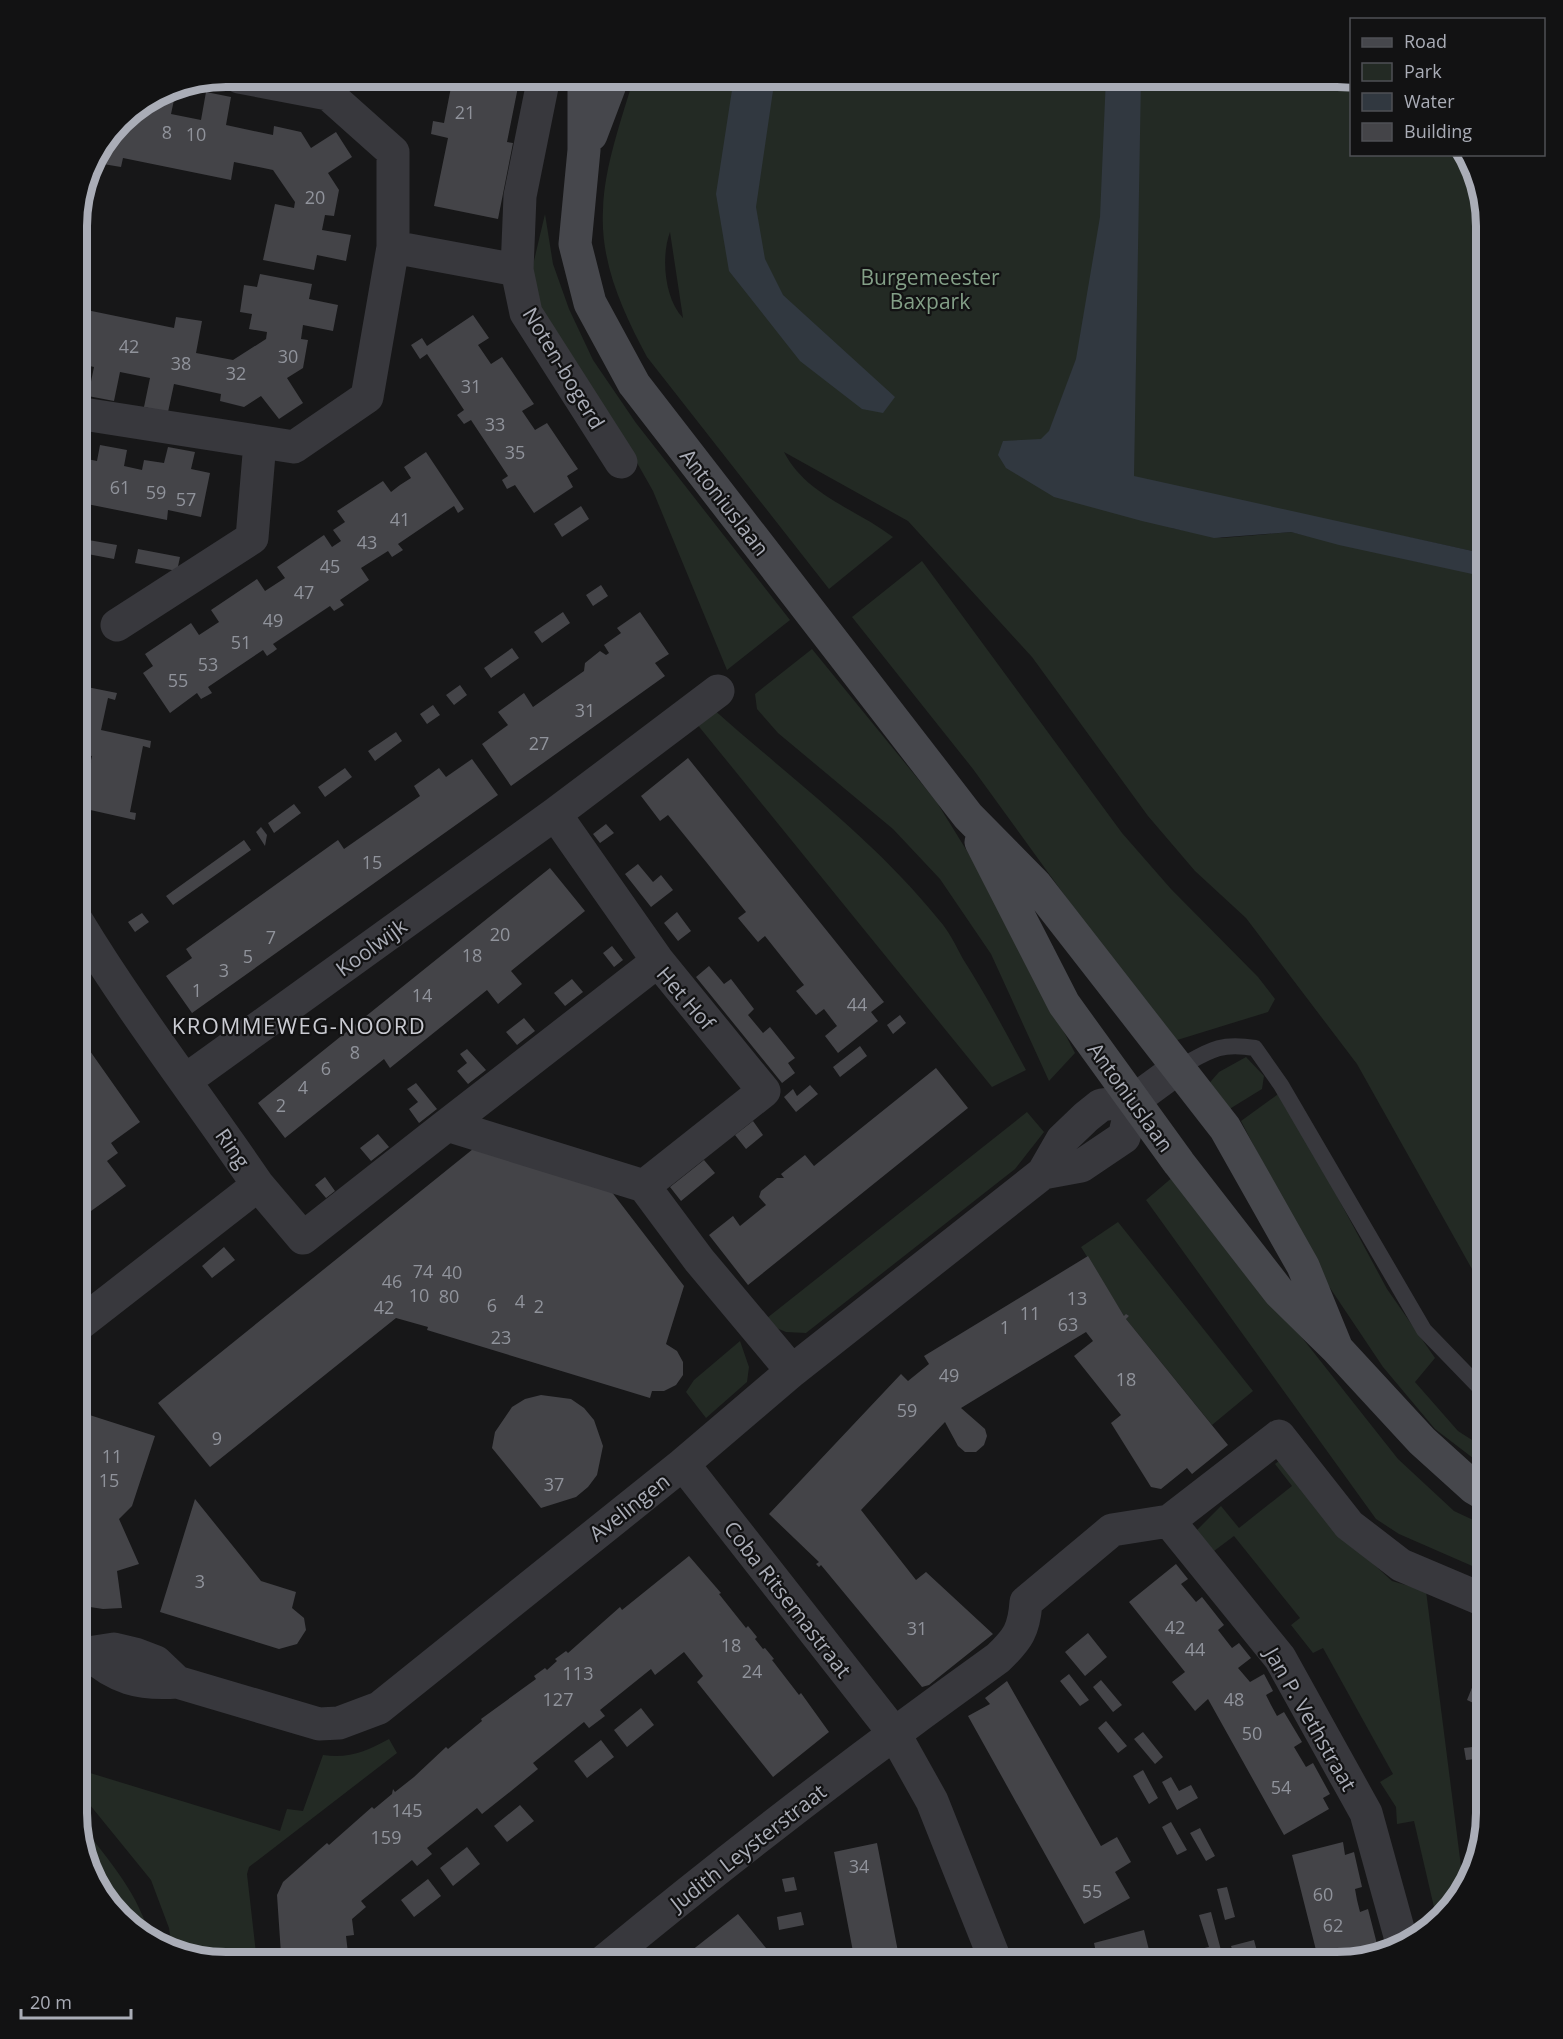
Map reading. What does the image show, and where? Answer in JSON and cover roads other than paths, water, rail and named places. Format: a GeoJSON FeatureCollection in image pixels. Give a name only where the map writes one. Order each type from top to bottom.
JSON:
{"type":"FeatureCollection","features":[{"type":"Feature","properties":{"kind":"main road","name":"Antoniuslaan"},"geometry":{"type":"LineString","coordinates":[[584,87],[584,150],[575,244],[590,303],[634,384],[968,816],[1035,884],[1225,1128],[1303,1266],[1337,1349]]}},
{"type":"Feature","properties":{"kind":"main road","name":"Antoniuslaan"},"geometry":{"type":"LineString","coordinates":[[584,150],[610,87]]}},
{"type":"Feature","properties":{"kind":"main road","name":"Antoniuslaan"},"geometry":{"type":"LineString","coordinates":[[968,816],[1064,1004],[1133,1101],[1278,1292],[1337,1349],[1422,1441],[1476,1489]]}},
{"type":"Feature","properties":{"kind":"street"},"geometry":{"type":"LineString","coordinates":[[87,415],[294,447],[367,396],[393,247],[393,152],[328,94],[293,87]]}},
{"type":"Feature","properties":{"kind":"street","name":"Noten-bogerd"},"geometry":{"type":"LineString","coordinates":[[542,87],[520,196],[517,270],[526,313],[621,462]]}},
{"type":"Feature","properties":{"kind":"street"},"geometry":{"type":"LineString","coordinates":[[393,247],[517,270]]}},
{"type":"Feature","properties":{"kind":"street"},"geometry":{"type":"LineString","coordinates":[[117,625],[252,538],[260,442]]}},
{"type":"Feature","properties":{"kind":"street","name":"Koolwijk"},"geometry":{"type":"LineString","coordinates":[[186,1080],[555,814],[718,691]]}},
{"type":"Feature","properties":{"kind":"street"},"geometry":{"type":"LineString","coordinates":[[555,814],[658,961]]}},
{"type":"Feature","properties":{"kind":"street","name":"Ring"},"geometry":{"type":"LineString","coordinates":[[87,938],[117,988],[186,1080],[258,1185],[87,1318]]}},
{"type":"Feature","properties":{"kind":"street","name":"Het Hof"},"geometry":{"type":"LineString","coordinates":[[258,1185],[303,1238],[658,961],[764,1091],[644,1186]]}},
{"type":"Feature","properties":{"kind":"street"},"geometry":{"type":"LineString","coordinates":[[1133,1101],[1178,1068]]}},
{"type":"Feature","properties":{"kind":"street","name":"Avelingen"},"geometry":{"type":"LineString","coordinates":[[87,1652],[114,1649],[135,1654],[156,1662],[177,1682],[319,1724],[339,1723],[379,1708],[683,1464],[792,1371],[1043,1173],[1062,1140],[1086,1117],[1101,1105],[1133,1101]]}},
{"type":"Feature","properties":{"kind":"street"},"geometry":{"type":"LineString","coordinates":[[447,1125],[644,1186],[699,1260],[792,1371]]}},
{"type":"Feature","properties":{"kind":"street"},"geometry":{"type":"LineString","coordinates":[[894,1732],[998,1658],[1013,1643],[1024,1624],[1026,1602],[1112,1530],[1169,1521],[1280,1436],[1349,1525],[1401,1565],[1476,1597]]}},
{"type":"Feature","properties":{"kind":"street","name":"Coba Ritsemastraat"},"geometry":{"type":"LineString","coordinates":[[683,1464],[894,1732],[932,1801],[992,1952]]}},
{"type":"Feature","properties":{"kind":"street","name":"Jan P. Vethstraat"},"geometry":{"type":"LineString","coordinates":[[1169,1521],[1280,1658],[1349,1782],[1369,1824],[1400,1936]]}},
{"type":"Feature","properties":{"kind":"street","name":"Judith Leysterstraat"},"geometry":{"type":"LineString","coordinates":[[615,1952],[894,1732]]}},
{"type":"Feature","properties":{"kind":"lane"},"geometry":{"type":"LineString","coordinates":[[1178,1068],[1211,1049],[1231,1044],[1255,1048],[1281,1085],[1424,1330],[1476,1384]]}},
{"type":"Feature","properties":{"kind":"water"},"geometry":{"type":"Polygon","coordinates":[[[732,87],[774,87],[756,207],[765,259],[783,295],[895,397],[883,413],[862,409],[800,361],[729,271],[716,194],[732,87]]]}},
{"type":"Feature","properties":{"kind":"water"},"geometry":{"type":"Polygon","coordinates":[[[1106,87],[1141,87],[1134,476],[1476,552],[1476,575],[1339,545],[1291,532],[1214,538],[1054,497],[1006,468],[998,455],[1003,441],[1041,439],[1049,431],[1076,359],[1100,217],[1106,87]]]}},
{"type":"Feature","properties":{"kind":"district","name":"KROMMEWEG-NOORD"},"geometry":{"type":"Point","coordinates":[299,1025]}},
{"type":"Feature","properties":{"kind":"park label","name":"Burgemeester Baxpark"},"geometry":{"type":"Point","coordinates":[930,289]}}]}
